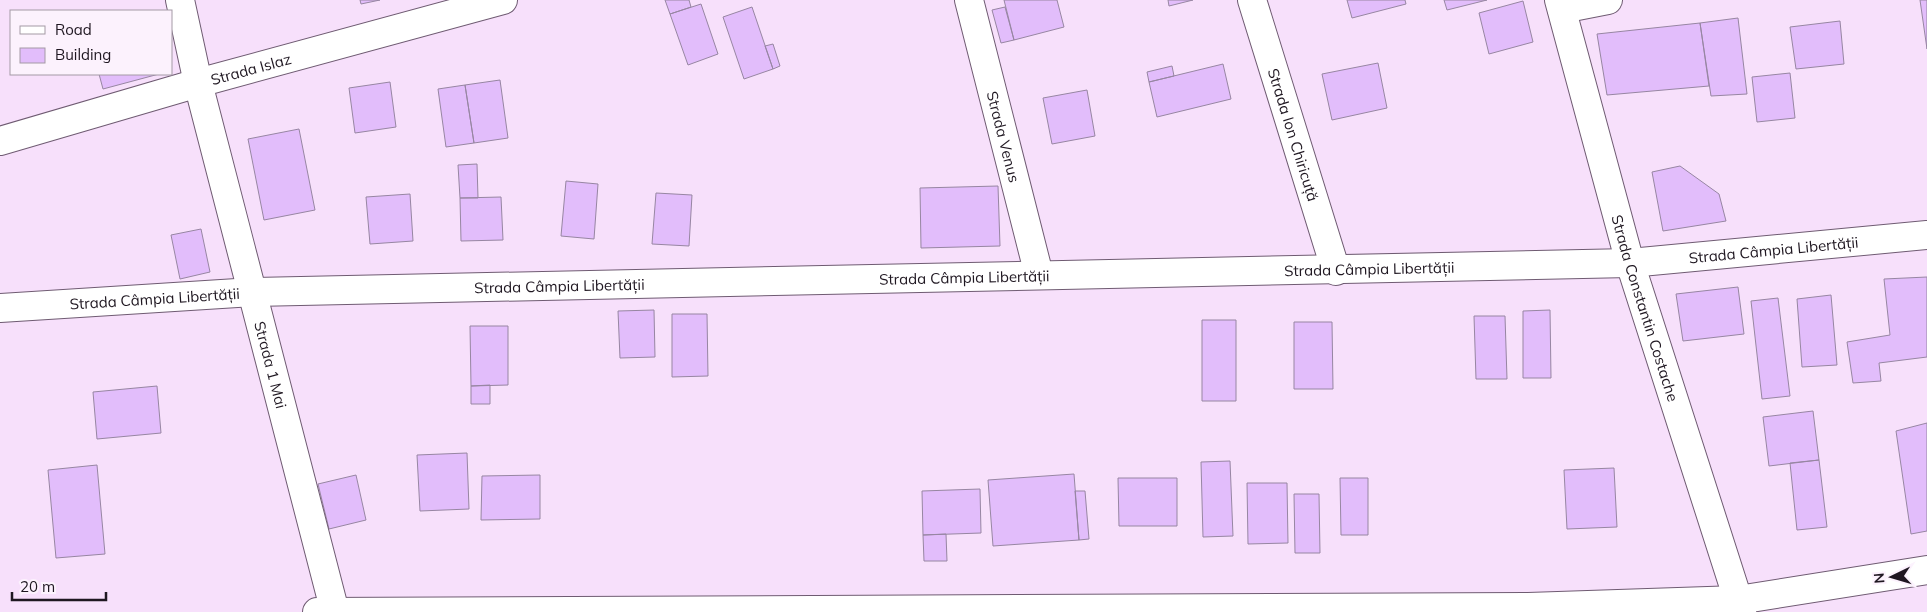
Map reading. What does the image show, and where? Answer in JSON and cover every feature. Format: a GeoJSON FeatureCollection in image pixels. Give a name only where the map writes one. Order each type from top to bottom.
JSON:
{"type":"FeatureCollection","features":[{"type":"Feature","properties":{"kind":"street","name":"Strada 1 Mai"},"geometry":{"type":"LineString","coordinates":[[180,0],[198,83],[253,292],[329,612]]}},
{"type":"Feature","properties":{"kind":"street","name":"Strada Islaz"},"geometry":{"type":"LineString","coordinates":[[0,141],[198,83],[504,0]]}},
{"type":"Feature","properties":{"kind":"street","name":"Strada Venus"},"geometry":{"type":"LineString","coordinates":[[969,0],[1039,275]]}},
{"type":"Feature","properties":{"kind":"street","name":"Strada Ion Chiricuță"},"geometry":{"type":"LineString","coordinates":[[1252,0],[1336,270]]}},
{"type":"Feature","properties":{"kind":"street"},"geometry":{"type":"LineString","coordinates":[[1560,5],[1608,0]]}},
{"type":"Feature","properties":{"kind":"street","name":"Strada Constantin Costache"},"geometry":{"type":"LineString","coordinates":[[1560,5],[1630,262],[1740,606]]}},
{"type":"Feature","properties":{"kind":"street","name":"Strada Câmpia Libertății"},"geometry":{"type":"LineString","coordinates":[[0,308],[253,292],[1336,270],[1630,262],[1927,236]]}},
{"type":"Feature","properties":{"kind":"street"},"geometry":{"type":"LineString","coordinates":[[329,612],[1740,606],[1927,570]]}},
{"type":"Feature","properties":{"kind":"building"},"geometry":{"type":"Polygon","coordinates":[[[360,0],[380,0],[361,4],[360,0]]]}},
{"type":"Feature","properties":{"kind":"building"},"geometry":{"type":"Polygon","coordinates":[[[665,0],[689,0],[691,7],[670,14],[665,0]]]}},
{"type":"Feature","properties":{"kind":"building"},"geometry":{"type":"Polygon","coordinates":[[[1004,0],[1057,0],[1064,27],[1014,40],[1004,0]]]}},
{"type":"Feature","properties":{"kind":"building"},"geometry":{"type":"Polygon","coordinates":[[[1168,0],[1193,0],[1169,6],[1168,0]]]}},
{"type":"Feature","properties":{"kind":"building"},"geometry":{"type":"Polygon","coordinates":[[[1347,0],[1405,0],[1406,4],[1352,18],[1347,0]]]}},
{"type":"Feature","properties":{"kind":"building"},"geometry":{"type":"Polygon","coordinates":[[[1444,0],[1487,0],[1447,10],[1444,0]]]}},
{"type":"Feature","properties":{"kind":"building"},"geometry":{"type":"Polygon","coordinates":[[[1920,0],[1927,0],[1927,49],[1920,0]]]}},
{"type":"Feature","properties":{"kind":"building"},"geometry":{"type":"Polygon","coordinates":[[[1523,1],[1533,42],[1489,54],[1479,13],[1523,1]]]}},
{"type":"Feature","properties":{"kind":"building"},"geometry":{"type":"Polygon","coordinates":[[[701,4],[718,54],[688,65],[670,14],[701,4]]]}},
{"type":"Feature","properties":{"kind":"building"},"geometry":{"type":"Polygon","coordinates":[[[752,7],[773,69],[744,79],[723,17],[752,7]]]}},
{"type":"Feature","properties":{"kind":"building"},"geometry":{"type":"Polygon","coordinates":[[[1005,7],[1014,40],[1001,43],[992,10],[1005,7]]]}},
{"type":"Feature","properties":{"kind":"building"},"geometry":{"type":"Polygon","coordinates":[[[1738,18],[1747,94],[1711,96],[1700,23],[1738,18]]]}},
{"type":"Feature","properties":{"kind":"building"},"geometry":{"type":"Polygon","coordinates":[[[1840,21],[1844,64],[1796,69],[1790,27],[1840,21]]]}},
{"type":"Feature","properties":{"kind":"building"},"geometry":{"type":"Polygon","coordinates":[[[1700,23],[1709,86],[1607,95],[1597,34],[1700,23]]]}},
{"type":"Feature","properties":{"kind":"building"},"geometry":{"type":"Polygon","coordinates":[[[773,44],[780,66],[773,69],[765,46],[773,44]]]}},
{"type":"Feature","properties":{"kind":"building"},"geometry":{"type":"Polygon","coordinates":[[[1378,63],[1387,108],[1332,120],[1322,74],[1378,63]]]}},
{"type":"Feature","properties":{"kind":"building"},"geometry":{"type":"Polygon","coordinates":[[[1223,64],[1231,99],[1157,117],[1149,82],[1223,64]]]}},
{"type":"Feature","properties":{"kind":"building"},"geometry":{"type":"Polygon","coordinates":[[[1172,66],[1174,76],[1149,82],[1147,72],[1172,66]]]}},
{"type":"Feature","properties":{"kind":"building"},"geometry":{"type":"Polygon","coordinates":[[[1790,73],[1795,118],[1757,122],[1752,77],[1790,73]]]}},
{"type":"Feature","properties":{"kind":"building"},"geometry":{"type":"Polygon","coordinates":[[[99,75],[155,75],[103,89],[99,75]]]}},
{"type":"Feature","properties":{"kind":"building"},"geometry":{"type":"Polygon","coordinates":[[[500,80],[508,138],[474,143],[465,85],[500,80]]]}},
{"type":"Feature","properties":{"kind":"building"},"geometry":{"type":"Polygon","coordinates":[[[390,82],[396,127],[355,133],[349,88],[390,82]]]}},
{"type":"Feature","properties":{"kind":"building"},"geometry":{"type":"Polygon","coordinates":[[[465,85],[474,143],[446,147],[438,89],[465,85]]]}},
{"type":"Feature","properties":{"kind":"building"},"geometry":{"type":"Polygon","coordinates":[[[1087,90],[1095,136],[1052,144],[1043,98],[1087,90]]]}},
{"type":"Feature","properties":{"kind":"building"},"geometry":{"type":"Polygon","coordinates":[[[299,129],[315,210],[264,220],[248,139],[299,129]]]}},
{"type":"Feature","properties":{"kind":"building"},"geometry":{"type":"Polygon","coordinates":[[[477,164],[478,198],[460,198],[458,165],[477,164]]]}},
{"type":"Feature","properties":{"kind":"building"},"geometry":{"type":"Polygon","coordinates":[[[1680,166],[1719,194],[1726,221],[1663,231],[1652,172],[1680,166]]]}},
{"type":"Feature","properties":{"kind":"building"},"geometry":{"type":"Polygon","coordinates":[[[566,181],[598,184],[594,239],[561,236],[566,181]]]}},
{"type":"Feature","properties":{"kind":"building"},"geometry":{"type":"Polygon","coordinates":[[[998,186],[1000,246],[921,248],[920,188],[998,186]]]}},
{"type":"Feature","properties":{"kind":"building"},"geometry":{"type":"Polygon","coordinates":[[[656,193],[692,195],[689,246],[652,244],[656,193]]]}},
{"type":"Feature","properties":{"kind":"building"},"geometry":{"type":"Polygon","coordinates":[[[410,194],[413,241],[370,244],[366,197],[410,194]]]}},
{"type":"Feature","properties":{"kind":"building"},"geometry":{"type":"Polygon","coordinates":[[[501,197],[503,240],[461,241],[460,198],[501,197]]]}},
{"type":"Feature","properties":{"kind":"building"},"geometry":{"type":"Polygon","coordinates":[[[201,229],[210,272],[180,279],[171,235],[201,229]]]}},
{"type":"Feature","properties":{"kind":"building"},"geometry":{"type":"Polygon","coordinates":[[[1927,277],[1927,357],[1879,363],[1881,381],[1853,383],[1847,342],[1890,335],[1884,279],[1927,277]]]}},
{"type":"Feature","properties":{"kind":"building"},"geometry":{"type":"Polygon","coordinates":[[[1738,287],[1744,334],[1683,341],[1676,294],[1738,287]]]}},
{"type":"Feature","properties":{"kind":"building"},"geometry":{"type":"Polygon","coordinates":[[[1831,295],[1837,365],[1802,367],[1797,299],[1831,295]]]}},
{"type":"Feature","properties":{"kind":"building"},"geometry":{"type":"Polygon","coordinates":[[[1778,298],[1790,396],[1762,399],[1751,301],[1778,298]]]}},
{"type":"Feature","properties":{"kind":"building"},"geometry":{"type":"Polygon","coordinates":[[[654,310],[655,357],[620,358],[618,311],[654,310]]]}},
{"type":"Feature","properties":{"kind":"building"},"geometry":{"type":"Polygon","coordinates":[[[1550,310],[1551,378],[1523,378],[1523,311],[1550,310]]]}},
{"type":"Feature","properties":{"kind":"building"},"geometry":{"type":"Polygon","coordinates":[[[672,314],[707,314],[708,376],[672,377],[672,314]]]}},
{"type":"Feature","properties":{"kind":"building"},"geometry":{"type":"Polygon","coordinates":[[[1474,316],[1505,316],[1507,379],[1476,379],[1474,316]]]}},
{"type":"Feature","properties":{"kind":"building"},"geometry":{"type":"Polygon","coordinates":[[[1202,320],[1236,320],[1236,401],[1202,401],[1202,320]]]}},
{"type":"Feature","properties":{"kind":"building"},"geometry":{"type":"Polygon","coordinates":[[[1294,322],[1332,322],[1333,389],[1294,389],[1294,322]]]}},
{"type":"Feature","properties":{"kind":"building"},"geometry":{"type":"Polygon","coordinates":[[[470,326],[508,326],[508,385],[471,386],[470,326]]]}},
{"type":"Feature","properties":{"kind":"building"},"geometry":{"type":"Polygon","coordinates":[[[490,385],[490,404],[471,404],[471,386],[490,385]]]}},
{"type":"Feature","properties":{"kind":"building"},"geometry":{"type":"Polygon","coordinates":[[[157,386],[161,433],[97,439],[93,392],[157,386]]]}},
{"type":"Feature","properties":{"kind":"building"},"geometry":{"type":"Polygon","coordinates":[[[1813,411],[1819,460],[1769,466],[1763,417],[1813,411]]]}},
{"type":"Feature","properties":{"kind":"building"},"geometry":{"type":"Polygon","coordinates":[[[1927,423],[1927,531],[1911,534],[1896,431],[1927,423]]]}},
{"type":"Feature","properties":{"kind":"building"},"geometry":{"type":"Polygon","coordinates":[[[467,453],[469,509],[420,511],[417,455],[467,453]]]}},
{"type":"Feature","properties":{"kind":"building"},"geometry":{"type":"Polygon","coordinates":[[[1819,460],[1827,527],[1797,530],[1790,463],[1819,460]]]}},
{"type":"Feature","properties":{"kind":"building"},"geometry":{"type":"Polygon","coordinates":[[[1230,461],[1233,536],[1203,537],[1201,462],[1230,461]]]}},
{"type":"Feature","properties":{"kind":"building"},"geometry":{"type":"Polygon","coordinates":[[[97,465],[105,554],[56,558],[48,470],[97,465]]]}},
{"type":"Feature","properties":{"kind":"building"},"geometry":{"type":"Polygon","coordinates":[[[1614,468],[1617,527],[1567,529],[1564,470],[1614,468]]]}},
{"type":"Feature","properties":{"kind":"building"},"geometry":{"type":"Polygon","coordinates":[[[1074,474],[1079,540],[993,546],[988,480],[1074,474]]]}},
{"type":"Feature","properties":{"kind":"building"},"geometry":{"type":"Polygon","coordinates":[[[356,475],[366,520],[329,529],[318,484],[356,475]]]}},
{"type":"Feature","properties":{"kind":"building"},"geometry":{"type":"Polygon","coordinates":[[[540,475],[540,519],[481,520],[482,476],[540,475]]]}},
{"type":"Feature","properties":{"kind":"building"},"geometry":{"type":"Polygon","coordinates":[[[1118,478],[1177,478],[1177,526],[1119,526],[1118,478]]]}},
{"type":"Feature","properties":{"kind":"building"},"geometry":{"type":"Polygon","coordinates":[[[1340,478],[1368,478],[1368,535],[1341,535],[1340,478]]]}},
{"type":"Feature","properties":{"kind":"building"},"geometry":{"type":"Polygon","coordinates":[[[1247,483],[1287,483],[1288,543],[1248,544],[1247,483]]]}},
{"type":"Feature","properties":{"kind":"building"},"geometry":{"type":"Polygon","coordinates":[[[980,489],[981,533],[923,535],[922,491],[980,489]]]}},
{"type":"Feature","properties":{"kind":"building"},"geometry":{"type":"Polygon","coordinates":[[[1075,491],[1085,491],[1089,539],[1079,540],[1075,491]]]}},
{"type":"Feature","properties":{"kind":"building"},"geometry":{"type":"Polygon","coordinates":[[[1294,494],[1319,494],[1320,553],[1295,553],[1294,494]]]}},
{"type":"Feature","properties":{"kind":"building"},"geometry":{"type":"Polygon","coordinates":[[[946,534],[947,561],[924,561],[923,535],[946,534]]]}}]}
